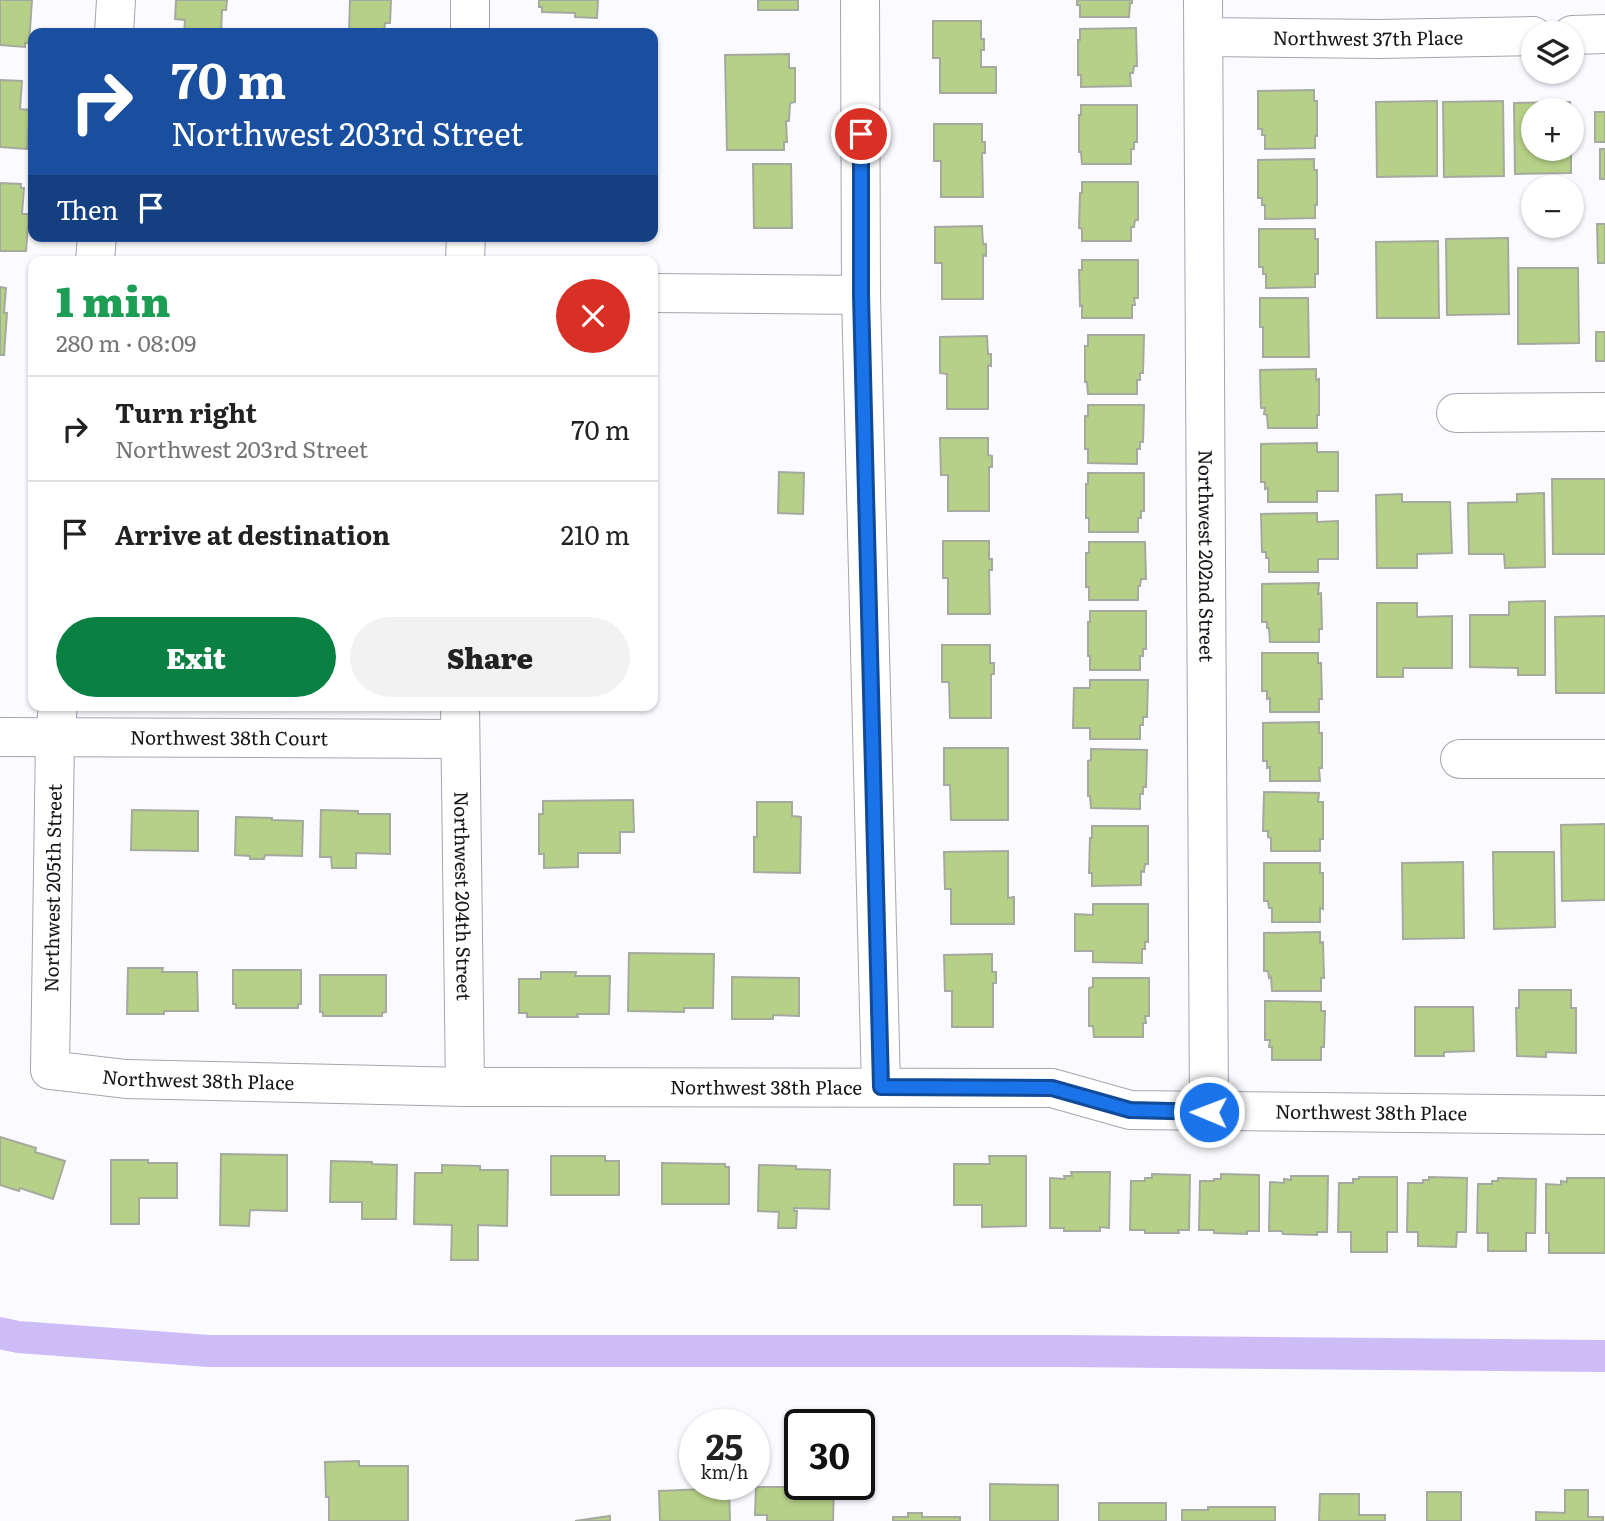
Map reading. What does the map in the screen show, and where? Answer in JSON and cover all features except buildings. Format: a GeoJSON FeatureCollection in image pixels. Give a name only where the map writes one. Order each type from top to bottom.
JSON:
{"type":"FeatureCollection","features":[{"type":"Feature","properties":{"kind":"street"},"geometry":{"type":"LineString","coordinates":[[114,28],[116,0]]}},
{"type":"Feature","properties":{"kind":"street"},"geometry":{"type":"LineString","coordinates":[[470,0],[470,28]]}},
{"type":"Feature","properties":{"kind":"street"},"geometry":{"type":"LineString","coordinates":[[860,0],[861,295],[881,1087]]}},
{"type":"Feature","properties":{"kind":"street","name":"Northwest 202nd Street"},"geometry":{"type":"LineString","coordinates":[[1203,0],[1209,1112]]}},
{"type":"Feature","properties":{"kind":"street"},"geometry":{"type":"LineString","coordinates":[[1584,35],[1605,34]]}},
{"type":"Feature","properties":{"kind":"street","name":"Northwest 37th Place"},"geometry":{"type":"LineString","coordinates":[[1203,37],[1521,36]]}},
{"type":"Feature","properties":{"kind":"street"},"geometry":{"type":"LineString","coordinates":[[658,293],[861,295]]}},
{"type":"Feature","properties":{"kind":"street"},"geometry":{"type":"LineString","coordinates":[[1456,412],[1605,412]]}},
{"type":"Feature","properties":{"kind":"street","name":"Northwest 38th Court"},"geometry":{"type":"LineString","coordinates":[[0,737],[57,722],[459,722]]}},
{"type":"Feature","properties":{"kind":"street","name":"Northwest 205th Street"},"geometry":{"type":"LineString","coordinates":[[50,1070],[57,722]]}},
{"type":"Feature","properties":{"kind":"street","name":"Northwest 204th Street"},"geometry":{"type":"LineString","coordinates":[[459,722],[464,1087]]}},
{"type":"Feature","properties":{"kind":"street"},"geometry":{"type":"LineString","coordinates":[[1461,759],[1605,759]]}},
{"type":"Feature","properties":{"kind":"street","name":"Northwest 38th Place"},"geometry":{"type":"LineString","coordinates":[[50,1070],[126,1079],[464,1087],[1052,1088],[1130,1110],[1605,1115]]}},
{"type":"Feature","properties":{"kind":"waterway"},"geometry":{"type":"LineString","coordinates":[[0,1333],[18,1337],[209,1351],[1065,1351],[1605,1356]]}},
{"type":"Feature","properties":{"kind":"route"},"geometry":{"type":"LineString","coordinates":[[861,134],[861,295],[881,1087],[1052,1088],[1130,1110],[1209,1112]]}}]}
